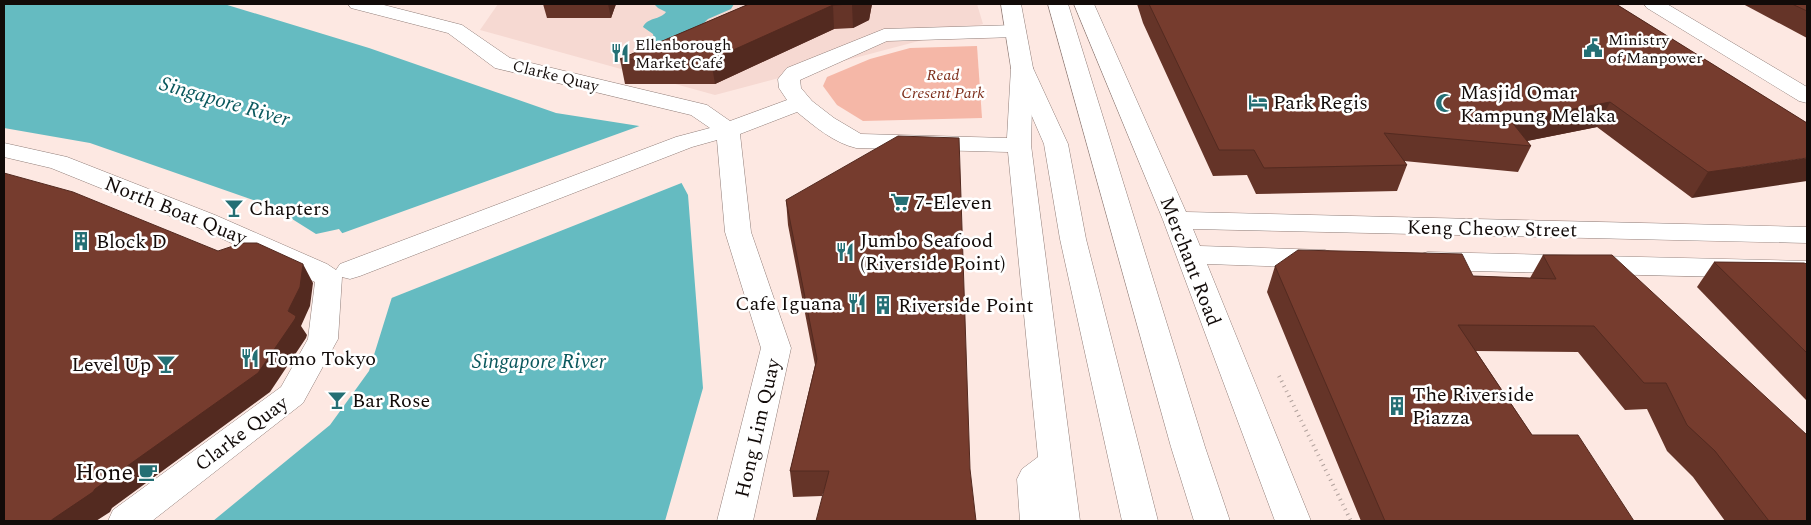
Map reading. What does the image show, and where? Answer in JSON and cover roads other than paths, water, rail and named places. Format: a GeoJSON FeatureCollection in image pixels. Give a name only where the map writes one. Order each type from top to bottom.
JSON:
{"type":"FeatureCollection","features":[{"type":"Feature","properties":{"kind":"main road","name":"Clarke Quay"},"geometry":{"type":"LineString","coordinates":[[358,4],[455,29],[503,63],[699,110],[728,130]]}},
{"type":"Feature","properties":{"kind":"main road"},"geometry":{"type":"LineString","coordinates":[[1011,4],[1022,68],[1019,145],[1062,521]]}},
{"type":"Feature","properties":{"kind":"main road"},"geometry":{"type":"LineString","coordinates":[[1058,4],[1188,447],[1212,521]]}},
{"type":"Feature","properties":{"kind":"main road","name":"Merchant Road"},"geometry":{"type":"LineString","coordinates":[[1084,4],[1176,220],[1293,521]]}},
{"type":"Feature","properties":{"kind":"main road"},"geometry":{"type":"LineString","coordinates":[[1654,4],[1807,96]]}},
{"type":"Feature","properties":{"kind":"main road"},"geometry":{"type":"LineString","coordinates":[[1016,31],[897,33],[874,38],[795,73],[789,79],[788,85],[800,103],[842,135],[856,141],[946,153],[1019,145]]}},
{"type":"Feature","properties":{"kind":"main road"},"geometry":{"type":"LineString","coordinates":[[1022,68],[1056,144],[1073,239],[1140,521]]}},
{"type":"Feature","properties":{"kind":"main road"},"geometry":{"type":"LineString","coordinates":[[350,270],[684,142],[728,130],[800,103]]}},
{"type":"Feature","properties":{"kind":"main road","name":"Hong Lim Quay"},"geometry":{"type":"LineString","coordinates":[[728,130],[738,232],[776,348],[735,521]]}},
{"type":"Feature","properties":{"kind":"main road","name":"North Boat Quay"},"geometry":{"type":"LineString","coordinates":[[4,150],[58,162],[206,221],[318,270],[329,278],[328,292]]}},
{"type":"Feature","properties":{"kind":"main road","name":"Keng Cheow Street"},"geometry":{"type":"LineString","coordinates":[[1176,220],[1807,235]]}},
{"type":"Feature","properties":{"kind":"main road"},"geometry":{"type":"LineString","coordinates":[[1189,256],[1347,259],[1322,224]]}},
{"type":"Feature","properties":{"kind":"main road"},"geometry":{"type":"LineString","coordinates":[[1583,230],[1613,266]]}},
{"type":"Feature","properties":{"kind":"main road"},"geometry":{"type":"LineString","coordinates":[[1729,233],[1765,270]]}},
{"type":"Feature","properties":{"kind":"main road","name":"Keng Cheow Street"},"geometry":{"type":"LineString","coordinates":[[1400,261],[1807,270]]}},
{"type":"Feature","properties":{"kind":"main road","name":"Clarke Quay"},"geometry":{"type":"LineString","coordinates":[[126,521],[292,395],[323,339],[328,292]]}},
{"type":"Feature","properties":{"kind":"main road"},"geometry":{"type":"LineString","coordinates":[[1038,521],[1034,479],[1056,462]]}},
{"type":"Feature","properties":{"kind":"water","name":"Singapore River"},"geometry":{"type":"Polygon","coordinates":[[[4,4],[224,4],[369,48],[556,113],[652,128],[688,195],[703,388],[665,521],[213,521],[330,425],[369,371],[392,297],[339,229],[316,234],[273,207],[90,143],[4,128],[4,4]]]}},
{"type":"Feature","properties":{"kind":"water"},"geometry":{"type":"Polygon","coordinates":[[[654,4],[734,4],[731,9],[708,19],[701,26],[659,46],[655,43],[653,34],[643,27],[666,12],[654,4]]]}},
{"type":"Feature","properties":{"kind":"place","name":"Ministry of Manpower"},"geometry":{"type":"Point","coordinates":[1593,48]}},
{"type":"Feature","properties":{"kind":"place","name":"Ellenborough Market Café"},"geometry":{"type":"Point","coordinates":[620,53]}},
{"type":"Feature","properties":{"kind":"place","name":"Park Regis"},"geometry":{"type":"Point","coordinates":[1258,102]}},
{"type":"Feature","properties":{"kind":"place","name":"Masjid Omar Kampung Melaka"},"geometry":{"type":"Point","coordinates":[1445,103]}},
{"type":"Feature","properties":{"kind":"place","name":"7-Eleven"},"geometry":{"type":"Point","coordinates":[900,202]}},
{"type":"Feature","properties":{"kind":"place","name":"Chapters"},"geometry":{"type":"Point","coordinates":[234,208]}},
{"type":"Feature","properties":{"kind":"place","name":"Block D"},"geometry":{"type":"Point","coordinates":[81,241]}},
{"type":"Feature","properties":{"kind":"place","name":"Jumbo Seafood (Riverside Point)"},"geometry":{"type":"Point","coordinates":[845,252]}},
{"type":"Feature","properties":{"kind":"place","name":"Cafe Iguana"},"geometry":{"type":"Point","coordinates":[857,303]}},
{"type":"Feature","properties":{"kind":"place","name":"Riverside Point"},"geometry":{"type":"Point","coordinates":[883,305]}},
{"type":"Feature","properties":{"kind":"place","name":"Tomo Tokyo"},"geometry":{"type":"Point","coordinates":[250,358]}},
{"type":"Feature","properties":{"kind":"place","name":"Level Up"},"geometry":{"type":"Point","coordinates":[166,364]}},
{"type":"Feature","properties":{"kind":"place","name":"Bar Rose"},"geometry":{"type":"Point","coordinates":[337,400]}},
{"type":"Feature","properties":{"kind":"place","name":"The Riverside Piazza"},"geometry":{"type":"Point","coordinates":[1397,406]}},
{"type":"Feature","properties":{"kind":"place","name":"Hone"},"geometry":{"type":"Point","coordinates":[148,472]}},
{"type":"Feature","properties":{"kind":"park label","name":"Read Cresent Park"},"geometry":{"type":"Point","coordinates":[943,83]}}]}
